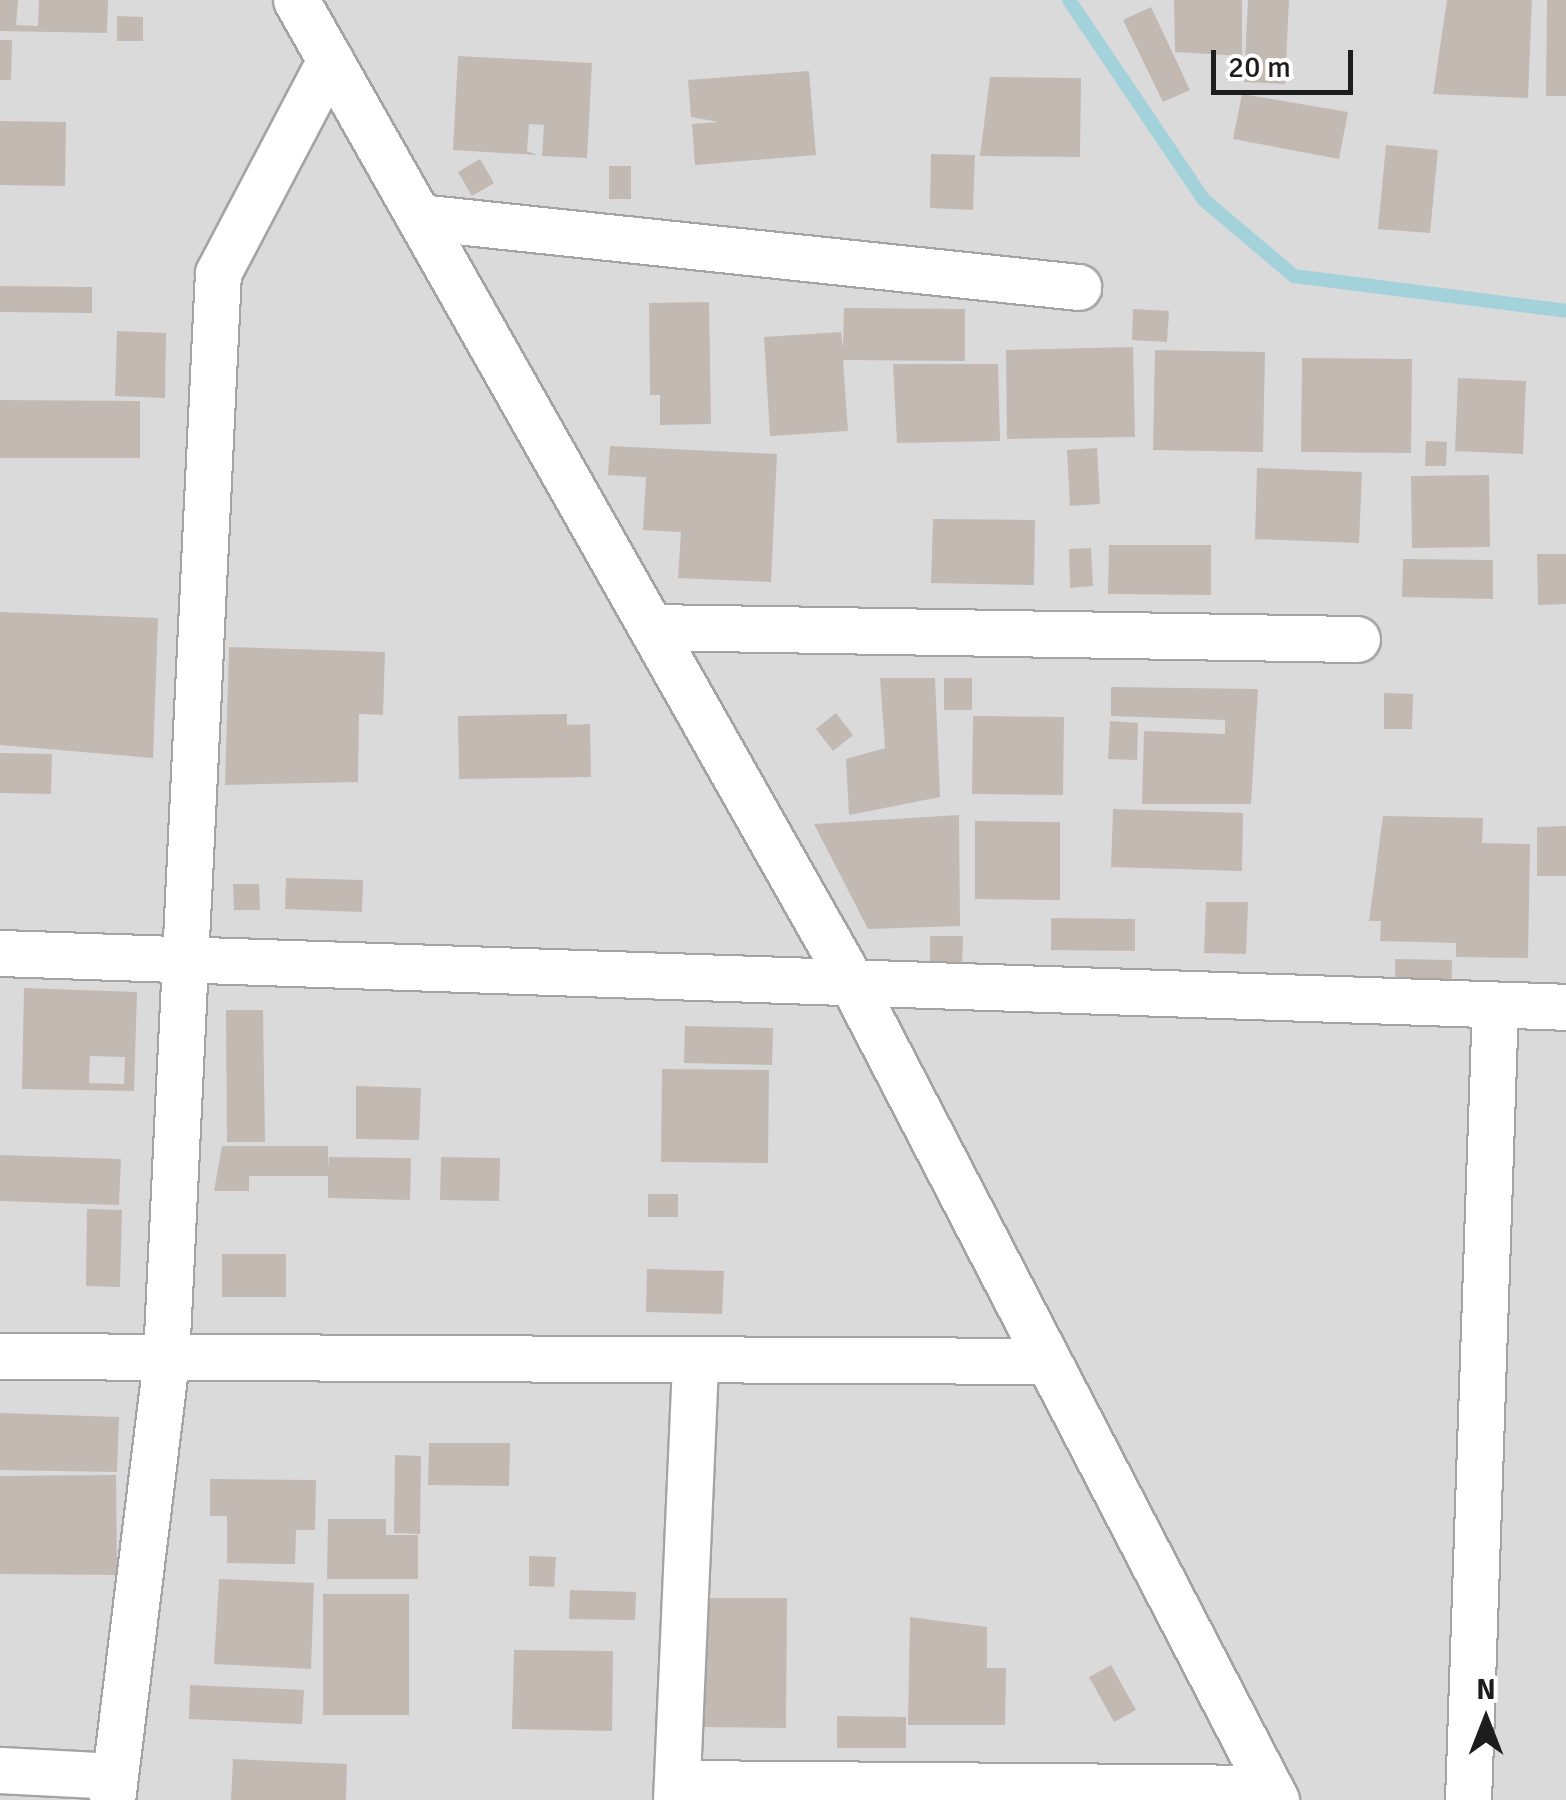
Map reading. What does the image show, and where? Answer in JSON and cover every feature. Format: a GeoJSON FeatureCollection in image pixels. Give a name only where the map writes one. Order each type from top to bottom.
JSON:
{"type":"FeatureCollection","features":[{"type":"Feature","properties":{"kind":"street"},"geometry":{"type":"LineString","coordinates":[[296,0],[852,980],[1273,1794],[1188,1797],[676,1792],[695,1360]]}},
{"type":"Feature","properties":{"kind":"street"},"geometry":{"type":"LineString","coordinates":[[0,1770],[112,1788],[166,1358],[218,273],[330,60]]}},
{"type":"Feature","properties":{"kind":"street"},"geometry":{"type":"LineString","coordinates":[[419,217],[1078,287]]}},
{"type":"Feature","properties":{"kind":"street"},"geometry":{"type":"LineString","coordinates":[[652,628],[1356,638]]}},
{"type":"Feature","properties":{"kind":"street"},"geometry":{"type":"LineString","coordinates":[[0,952],[1566,1007]]}},
{"type":"Feature","properties":{"kind":"street"},"geometry":{"type":"LineString","coordinates":[[1468,1800],[1495,1004]]}},
{"type":"Feature","properties":{"kind":"street"},"geometry":{"type":"LineString","coordinates":[[0,1356],[1048,1361]]}},
{"type":"Feature","properties":{"kind":"shaded area"},"geometry":{"type":"Polygon","coordinates":[[[0,0],[1566,0],[1566,1800],[0,1800],[0,0]]]}},
{"type":"Feature","properties":{"kind":"building"},"geometry":{"type":"Polygon","coordinates":[[[0,0],[18,0],[16,25],[38,26],[39,0],[108,0],[107,33],[0,31],[0,0]]]}},
{"type":"Feature","properties":{"kind":"building"},"geometry":{"type":"Polygon","coordinates":[[[1174,0],[1242,0],[1242,56],[1175,52],[1174,0]]]}},
{"type":"Feature","properties":{"kind":"building"},"geometry":{"type":"Polygon","coordinates":[[[1248,0],[1289,0],[1285,84],[1244,82],[1248,0]]]}},
{"type":"Feature","properties":{"kind":"building"},"geometry":{"type":"Polygon","coordinates":[[[1447,0],[1532,0],[1528,98],[1433,94],[1447,0]]]}},
{"type":"Feature","properties":{"kind":"building"},"geometry":{"type":"Polygon","coordinates":[[[1547,0],[1566,0],[1566,96],[1546,96],[1547,0]]]}},
{"type":"Feature","properties":{"kind":"building"},"geometry":{"type":"Polygon","coordinates":[[[1151,7],[1190,90],[1163,102],[1123,20],[1151,7]]]}},
{"type":"Feature","properties":{"kind":"building"},"geometry":{"type":"Polygon","coordinates":[[[117,16],[143,17],[143,41],[117,41],[117,16]]]}},
{"type":"Feature","properties":{"kind":"building"},"geometry":{"type":"Polygon","coordinates":[[[0,40],[12,40],[11,80],[0,80],[0,40]]]}},
{"type":"Feature","properties":{"kind":"building"},"geometry":{"type":"Polygon","coordinates":[[[458,56],[592,63],[587,158],[542,156],[544,125],[529,124],[527,151],[537,155],[453,150],[458,56]]]}},
{"type":"Feature","properties":{"kind":"building"},"geometry":{"type":"Polygon","coordinates":[[[809,71],[816,155],[695,165],[692,124],[719,122],[691,117],[688,80],[809,71]]]}},
{"type":"Feature","properties":{"kind":"building"},"geometry":{"type":"Polygon","coordinates":[[[990,77],[1081,78],[1080,157],[980,156],[990,77]]]}},
{"type":"Feature","properties":{"kind":"building"},"geometry":{"type":"Polygon","coordinates":[[[1242,94],[1348,112],[1339,159],[1233,139],[1242,94]]]}},
{"type":"Feature","properties":{"kind":"building"},"geometry":{"type":"Polygon","coordinates":[[[0,121],[66,122],[65,186],[0,185],[0,121]]]}},
{"type":"Feature","properties":{"kind":"building"},"geometry":{"type":"Polygon","coordinates":[[[1386,145],[1438,150],[1430,233],[1378,229],[1386,145]]]}},
{"type":"Feature","properties":{"kind":"building"},"geometry":{"type":"Polygon","coordinates":[[[931,154],[975,155],[973,210],[930,208],[931,154]]]}},
{"type":"Feature","properties":{"kind":"building"},"geometry":{"type":"Polygon","coordinates":[[[480,159],[494,183],[472,196],[458,172],[480,159]]]}},
{"type":"Feature","properties":{"kind":"building"},"geometry":{"type":"Polygon","coordinates":[[[609,166],[631,166],[631,199],[609,199],[609,166]]]}},
{"type":"Feature","properties":{"kind":"building"},"geometry":{"type":"Polygon","coordinates":[[[0,286],[92,287],[92,313],[0,312],[0,286]]]}},
{"type":"Feature","properties":{"kind":"building"},"geometry":{"type":"Polygon","coordinates":[[[709,302],[711,424],[660,425],[660,395],[650,395],[649,303],[709,302]]]}},
{"type":"Feature","properties":{"kind":"building"},"geometry":{"type":"Polygon","coordinates":[[[844,308],[965,309],[965,361],[843,360],[848,431],[770,436],[764,337],[841,332],[843,349],[844,308]]]}},
{"type":"Feature","properties":{"kind":"building"},"geometry":{"type":"Polygon","coordinates":[[[1133,309],[1169,311],[1167,342],[1132,340],[1133,309]]]}},
{"type":"Feature","properties":{"kind":"building"},"geometry":{"type":"Polygon","coordinates":[[[117,331],[166,333],[165,398],[115,396],[117,331]]]}},
{"type":"Feature","properties":{"kind":"building"},"geometry":{"type":"Polygon","coordinates":[[[1133,347],[1135,437],[1007,439],[1006,350],[1133,347]]]}},
{"type":"Feature","properties":{"kind":"building"},"geometry":{"type":"Polygon","coordinates":[[[1155,350],[1265,352],[1263,452],[1153,450],[1155,350]]]}},
{"type":"Feature","properties":{"kind":"building"},"geometry":{"type":"Polygon","coordinates":[[[1302,358],[1412,359],[1411,453],[1301,452],[1302,358]]]}},
{"type":"Feature","properties":{"kind":"building"},"geometry":{"type":"Polygon","coordinates":[[[893,364],[998,364],[1000,441],[897,443],[893,364]]]}},
{"type":"Feature","properties":{"kind":"building"},"geometry":{"type":"Polygon","coordinates":[[[1458,378],[1526,381],[1523,454],[1455,451],[1458,378]]]}},
{"type":"Feature","properties":{"kind":"building"},"geometry":{"type":"Polygon","coordinates":[[[0,400],[140,401],[140,458],[0,458],[0,400]]]}},
{"type":"Feature","properties":{"kind":"building"},"geometry":{"type":"Polygon","coordinates":[[[1426,441],[1447,442],[1446,466],[1425,466],[1426,441]]]}},
{"type":"Feature","properties":{"kind":"building"},"geometry":{"type":"Polygon","coordinates":[[[610,446],[777,454],[771,582],[678,578],[681,532],[643,530],[646,477],[608,475],[610,446]]]}},
{"type":"Feature","properties":{"kind":"building"},"geometry":{"type":"Polygon","coordinates":[[[1097,448],[1100,504],[1070,506],[1067,450],[1097,448]]]}},
{"type":"Feature","properties":{"kind":"building"},"geometry":{"type":"Polygon","coordinates":[[[1257,468],[1362,472],[1359,543],[1255,539],[1257,468]]]}},
{"type":"Feature","properties":{"kind":"building"},"geometry":{"type":"Polygon","coordinates":[[[1489,475],[1490,547],[1412,548],[1411,476],[1489,475]]]}},
{"type":"Feature","properties":{"kind":"building"},"geometry":{"type":"Polygon","coordinates":[[[933,519],[1035,520],[1034,585],[931,583],[933,519]]]}},
{"type":"Feature","properties":{"kind":"building"},"geometry":{"type":"Polygon","coordinates":[[[1109,545],[1211,545],[1211,595],[1108,594],[1109,545]]]}},
{"type":"Feature","properties":{"kind":"building"},"geometry":{"type":"Polygon","coordinates":[[[1091,548],[1093,586],[1070,588],[1069,549],[1091,548]]]}},
{"type":"Feature","properties":{"kind":"building"},"geometry":{"type":"Polygon","coordinates":[[[1537,554],[1566,554],[1566,604],[1538,605],[1537,554]]]}},
{"type":"Feature","properties":{"kind":"building"},"geometry":{"type":"Polygon","coordinates":[[[1403,559],[1493,560],[1493,599],[1402,597],[1403,559]]]}},
{"type":"Feature","properties":{"kind":"building"},"geometry":{"type":"Polygon","coordinates":[[[0,612],[158,618],[153,758],[0,745],[0,612]]]}},
{"type":"Feature","properties":{"kind":"building"},"geometry":{"type":"Polygon","coordinates":[[[229,647],[385,652],[383,715],[359,714],[358,782],[225,785],[229,647]]]}},
{"type":"Feature","properties":{"kind":"building"},"geometry":{"type":"Polygon","coordinates":[[[880,678],[935,678],[940,797],[849,815],[846,759],[885,748],[880,678]]]}},
{"type":"Feature","properties":{"kind":"building"},"geometry":{"type":"Polygon","coordinates":[[[944,678],[972,678],[972,710],[944,710],[944,678]]]}},
{"type":"Feature","properties":{"kind":"building"},"geometry":{"type":"Polygon","coordinates":[[[1111,687],[1258,689],[1251,804],[1142,804],[1144,731],[1225,734],[1225,720],[1111,716],[1111,687]]]}},
{"type":"Feature","properties":{"kind":"building"},"geometry":{"type":"Polygon","coordinates":[[[1384,693],[1413,694],[1412,729],[1384,729],[1384,693]]]}},
{"type":"Feature","properties":{"kind":"building"},"geometry":{"type":"Polygon","coordinates":[[[836,713],[853,735],[833,751],[816,729],[836,713]]]}},
{"type":"Feature","properties":{"kind":"building"},"geometry":{"type":"Polygon","coordinates":[[[567,714],[567,725],[590,724],[591,777],[459,779],[458,716],[567,714]]]}},
{"type":"Feature","properties":{"kind":"building"},"geometry":{"type":"Polygon","coordinates":[[[973,716],[1064,717],[1063,795],[972,794],[973,716]]]}},
{"type":"Feature","properties":{"kind":"building"},"geometry":{"type":"Polygon","coordinates":[[[1110,721],[1138,723],[1137,760],[1108,759],[1110,721]]]}},
{"type":"Feature","properties":{"kind":"building"},"geometry":{"type":"Polygon","coordinates":[[[0,753],[52,754],[51,794],[0,793],[0,753]]]}},
{"type":"Feature","properties":{"kind":"building"},"geometry":{"type":"Polygon","coordinates":[[[1113,809],[1243,813],[1242,871],[1111,867],[1113,809]]]}},
{"type":"Feature","properties":{"kind":"building"},"geometry":{"type":"Polygon","coordinates":[[[959,815],[960,926],[868,929],[814,824],[959,815]]]}},
{"type":"Feature","properties":{"kind":"building"},"geometry":{"type":"Polygon","coordinates":[[[1383,816],[1483,818],[1482,843],[1530,844],[1528,958],[1456,957],[1456,943],[1380,941],[1381,921],[1369,921],[1383,816]]]}},
{"type":"Feature","properties":{"kind":"building"},"geometry":{"type":"Polygon","coordinates":[[[975,821],[1060,822],[1060,900],[975,899],[975,821]]]}},
{"type":"Feature","properties":{"kind":"building"},"geometry":{"type":"Polygon","coordinates":[[[1566,826],[1566,876],[1537,876],[1537,827],[1566,826]]]}},
{"type":"Feature","properties":{"kind":"building"},"geometry":{"type":"Polygon","coordinates":[[[286,878],[363,880],[362,912],[285,909],[286,878]]]}},
{"type":"Feature","properties":{"kind":"building"},"geometry":{"type":"Polygon","coordinates":[[[233,884],[259,884],[260,910],[234,910],[233,884]]]}},
{"type":"Feature","properties":{"kind":"building"},"geometry":{"type":"Polygon","coordinates":[[[1206,902],[1248,902],[1246,954],[1204,953],[1206,902]]]}},
{"type":"Feature","properties":{"kind":"building"},"geometry":{"type":"Polygon","coordinates":[[[1051,918],[1135,919],[1135,951],[1051,950],[1051,918]]]}},
{"type":"Feature","properties":{"kind":"building"},"geometry":{"type":"Polygon","coordinates":[[[930,936],[963,936],[962,969],[930,969],[930,936]]]}},
{"type":"Feature","properties":{"kind":"building"},"geometry":{"type":"Polygon","coordinates":[[[1395,959],[1452,960],[1451,1001],[1395,1000],[1395,959]]]}},
{"type":"Feature","properties":{"kind":"building"},"geometry":{"type":"Polygon","coordinates":[[[24,988],[137,992],[134,1091],[22,1089],[24,988]],[[90,1056],[89,1083],[124,1084],[125,1057],[90,1056]]]}},
{"type":"Feature","properties":{"kind":"building"},"geometry":{"type":"Polygon","coordinates":[[[226,1010],[263,1010],[265,1142],[227,1142],[226,1010]]]}},
{"type":"Feature","properties":{"kind":"building"},"geometry":{"type":"Polygon","coordinates":[[[685,1026],[773,1028],[772,1065],[684,1063],[685,1026]]]}},
{"type":"Feature","properties":{"kind":"building"},"geometry":{"type":"Polygon","coordinates":[[[662,1069],[769,1070],[768,1163],[661,1162],[662,1069]]]}},
{"type":"Feature","properties":{"kind":"building"},"geometry":{"type":"Polygon","coordinates":[[[356,1086],[421,1088],[419,1140],[356,1139],[356,1086]]]}},
{"type":"Feature","properties":{"kind":"building"},"geometry":{"type":"Polygon","coordinates":[[[222,1146],[328,1146],[328,1169],[329,1157],[411,1158],[410,1200],[328,1198],[328,1176],[249,1176],[249,1191],[214,1191],[222,1146]]]}},
{"type":"Feature","properties":{"kind":"building"},"geometry":{"type":"Polygon","coordinates":[[[0,1155],[121,1159],[119,1205],[0,1201],[0,1155]]]}},
{"type":"Feature","properties":{"kind":"building"},"geometry":{"type":"Polygon","coordinates":[[[441,1157],[500,1158],[499,1201],[440,1200],[441,1157]]]}},
{"type":"Feature","properties":{"kind":"building"},"geometry":{"type":"Polygon","coordinates":[[[648,1194],[678,1194],[678,1217],[648,1217],[648,1194]]]}},
{"type":"Feature","properties":{"kind":"building"},"geometry":{"type":"Polygon","coordinates":[[[87,1209],[122,1210],[120,1287],[86,1286],[87,1209]]]}},
{"type":"Feature","properties":{"kind":"building"},"geometry":{"type":"Polygon","coordinates":[[[222,1254],[286,1254],[286,1297],[222,1297],[222,1254]]]}},
{"type":"Feature","properties":{"kind":"building"},"geometry":{"type":"Polygon","coordinates":[[[647,1269],[724,1271],[722,1314],[646,1312],[647,1269]]]}},
{"type":"Feature","properties":{"kind":"building"},"geometry":{"type":"Polygon","coordinates":[[[0,1413],[119,1417],[117,1472],[0,1470],[0,1413]]]}},
{"type":"Feature","properties":{"kind":"building"},"geometry":{"type":"Polygon","coordinates":[[[429,1443],[510,1443],[509,1486],[428,1485],[429,1443]]]}},
{"type":"Feature","properties":{"kind":"building"},"geometry":{"type":"Polygon","coordinates":[[[395,1455],[421,1456],[420,1534],[394,1533],[395,1455]]]}},
{"type":"Feature","properties":{"kind":"building"},"geometry":{"type":"Polygon","coordinates":[[[116,1475],[117,1575],[0,1574],[0,1476],[116,1475]]]}},
{"type":"Feature","properties":{"kind":"building"},"geometry":{"type":"Polygon","coordinates":[[[210,1479],[316,1480],[315,1530],[296,1530],[295,1564],[227,1563],[227,1516],[210,1516],[210,1479]]]}},
{"type":"Feature","properties":{"kind":"building"},"geometry":{"type":"Polygon","coordinates":[[[328,1519],[386,1519],[386,1535],[418,1535],[418,1579],[327,1579],[328,1519]]]}},
{"type":"Feature","properties":{"kind":"building"},"geometry":{"type":"Polygon","coordinates":[[[529,1556],[556,1557],[554,1587],[529,1586],[529,1556]]]}},
{"type":"Feature","properties":{"kind":"building"},"geometry":{"type":"Polygon","coordinates":[[[219,1579],[314,1583],[311,1669],[214,1664],[219,1579]]]}},
{"type":"Feature","properties":{"kind":"building"},"geometry":{"type":"Polygon","coordinates":[[[570,1590],[636,1592],[635,1620],[569,1619],[570,1590]]]}},
{"type":"Feature","properties":{"kind":"building"},"geometry":{"type":"Polygon","coordinates":[[[323,1594],[409,1594],[409,1715],[323,1715],[323,1594]]]}},
{"type":"Feature","properties":{"kind":"building"},"geometry":{"type":"Polygon","coordinates":[[[705,1598],[787,1598],[786,1728],[704,1727],[705,1598]]]}},
{"type":"Feature","properties":{"kind":"building"},"geometry":{"type":"Polygon","coordinates":[[[910,1617],[987,1627],[987,1668],[1006,1668],[1005,1725],[908,1725],[910,1617]]]}},
{"type":"Feature","properties":{"kind":"building"},"geometry":{"type":"Polygon","coordinates":[[[514,1650],[613,1651],[612,1731],[512,1729],[514,1650]]]}},
{"type":"Feature","properties":{"kind":"building"},"geometry":{"type":"Polygon","coordinates":[[[1111,1665],[1136,1710],[1114,1722],[1089,1677],[1111,1665]]]}},
{"type":"Feature","properties":{"kind":"building"},"geometry":{"type":"Polygon","coordinates":[[[190,1685],[304,1690],[302,1724],[189,1719],[190,1685]]]}},
{"type":"Feature","properties":{"kind":"building"},"geometry":{"type":"Polygon","coordinates":[[[837,1716],[906,1717],[906,1748],[837,1748],[837,1716]]]}},
{"type":"Feature","properties":{"kind":"building"},"geometry":{"type":"Polygon","coordinates":[[[233,1759],[347,1764],[346,1800],[231,1800],[233,1759]]]}},
{"type":"Feature","properties":{"kind":"waterway"},"geometry":{"type":"LineString","coordinates":[[1069,0],[1204,200],[1294,276],[1566,311]]}}]}
